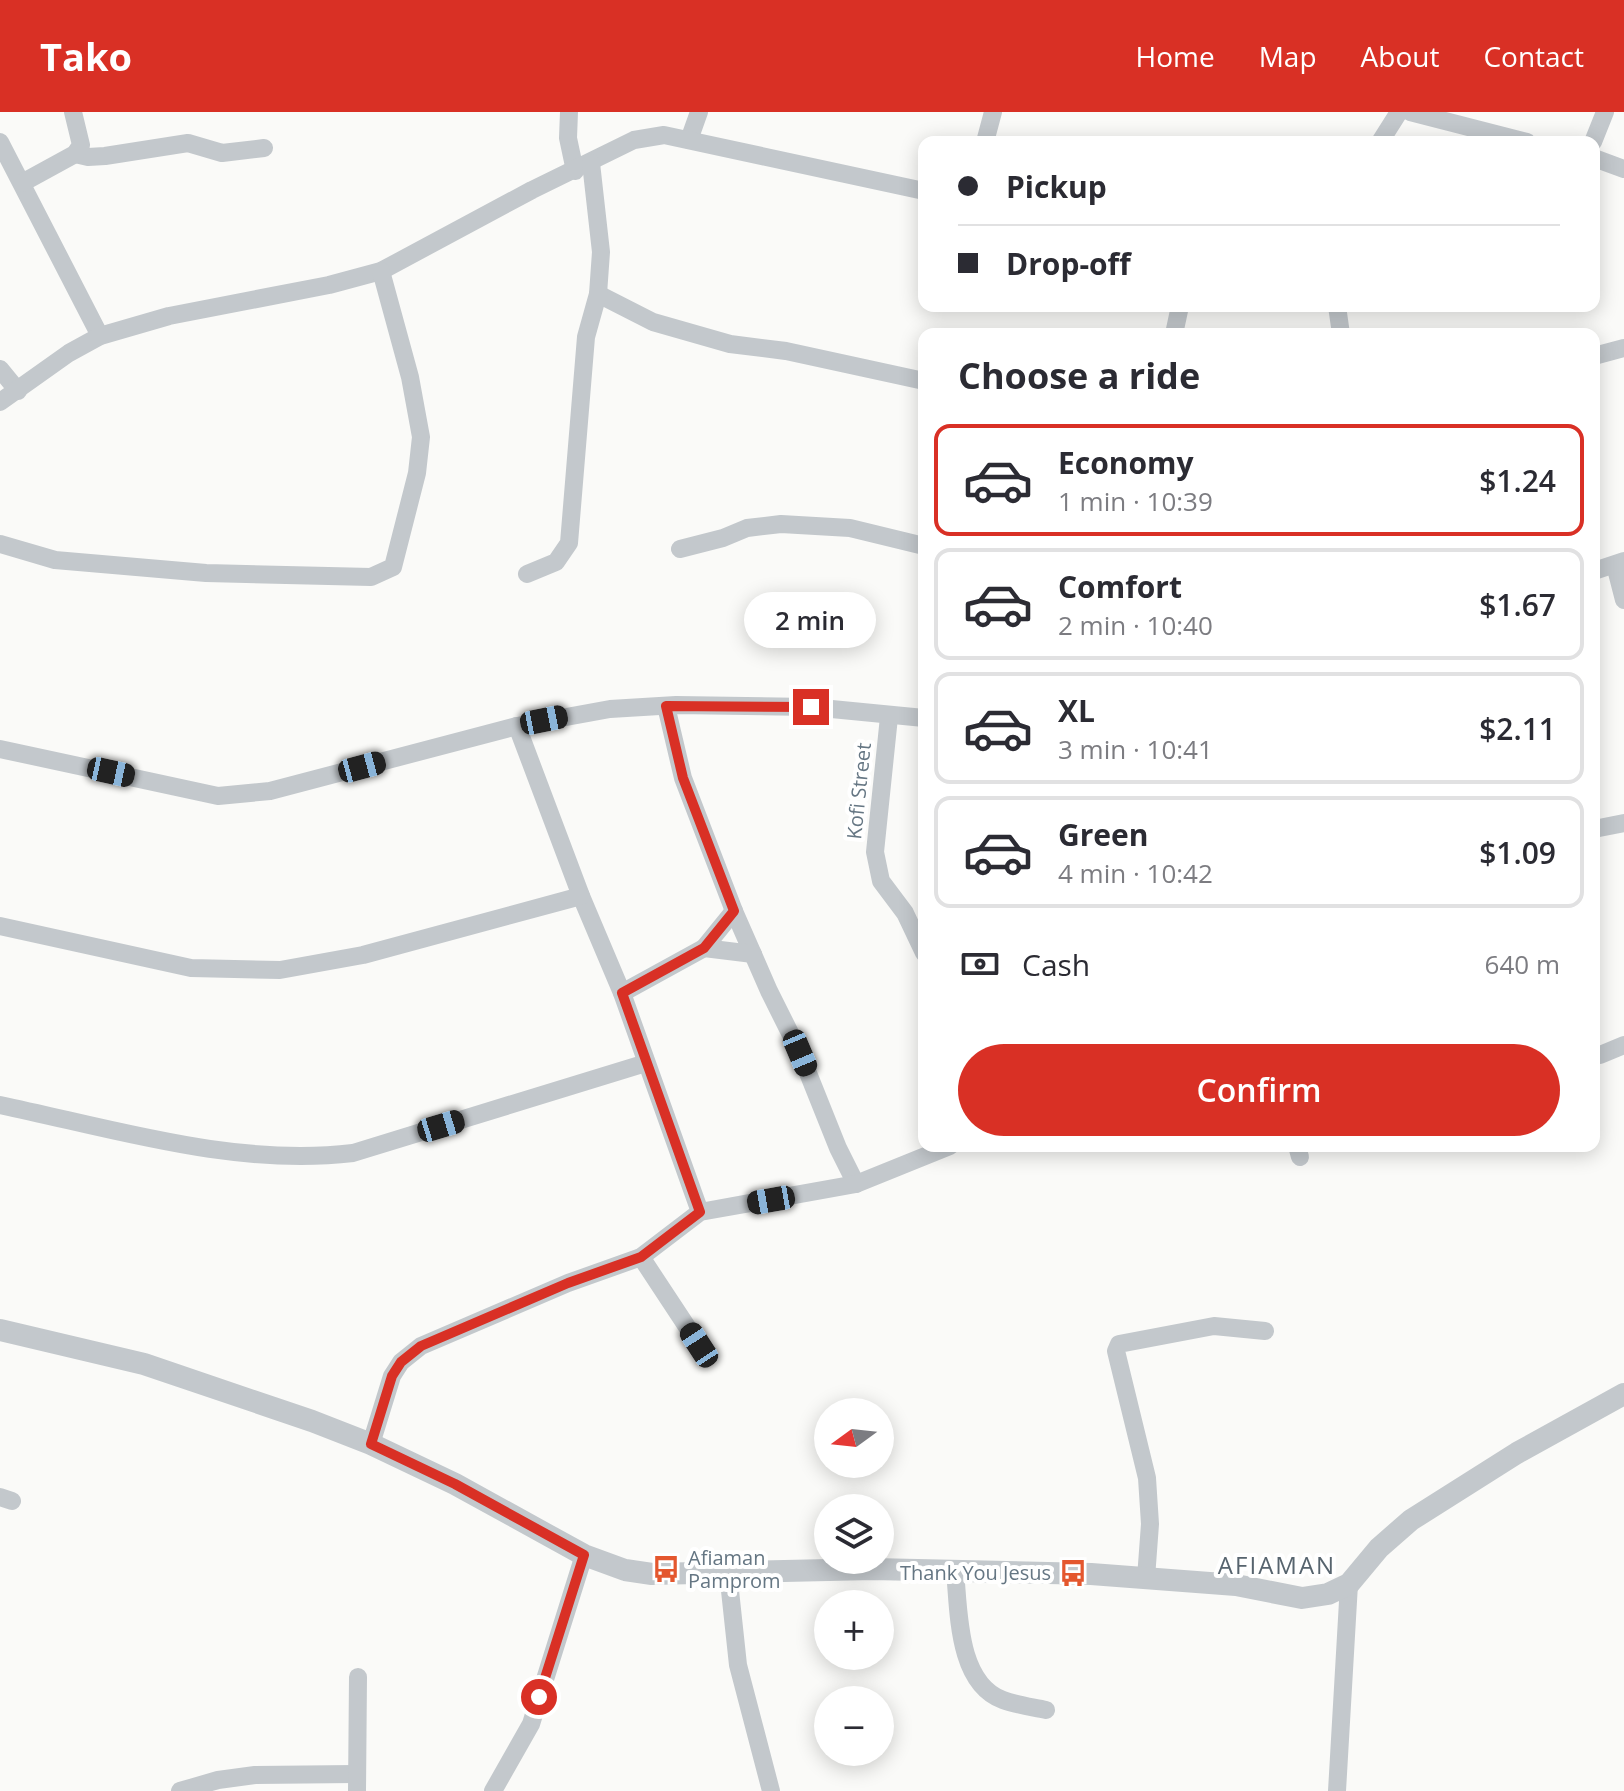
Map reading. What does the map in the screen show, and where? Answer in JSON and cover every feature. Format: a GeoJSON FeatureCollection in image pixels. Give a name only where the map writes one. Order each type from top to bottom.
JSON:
{"type":"FeatureCollection","features":[{"type":"Feature","properties":{"kind":"street"},"geometry":{"type":"LineString","coordinates":[[22,183],[75,154],[81,145],[73,112]]}},
{"type":"Feature","properties":{"kind":"street"},"geometry":{"type":"LineString","coordinates":[[527,574],[556,562],[569,543],[586,337],[598,294],[601,252],[583,167],[568,138],[569,112]]}},
{"type":"Feature","properties":{"kind":"street"},"geometry":{"type":"LineString","coordinates":[[689,140],[699,112]]}},
{"type":"Feature","properties":{"kind":"street"},"geometry":{"type":"LineString","coordinates":[[987,136],[993,112]]}},
{"type":"Feature","properties":{"kind":"street"},"geometry":{"type":"LineString","coordinates":[[1384,136],[1399,112]]}},
{"type":"Feature","properties":{"kind":"street"},"geometry":{"type":"LineString","coordinates":[[1410,112],[1503,136]]}},
{"type":"Feature","properties":{"kind":"street"},"geometry":{"type":"LineString","coordinates":[[1483,131],[1487,112]]}},
{"type":"Feature","properties":{"kind":"street"},"geometry":{"type":"LineString","coordinates":[[1595,136],[1605,112]]}},
{"type":"Feature","properties":{"kind":"street"},"geometry":{"type":"LineString","coordinates":[[0,402],[69,353],[100,336],[169,316],[329,285],[381,271],[532,190],[634,140],[664,135],[918,190]]}},
{"type":"Feature","properties":{"kind":"street"},"geometry":{"type":"LineString","coordinates":[[0,142],[100,336]]}},
{"type":"Feature","properties":{"kind":"street"},"geometry":{"type":"LineString","coordinates":[[75,154],[105,156],[188,143],[222,153],[264,148]]}},
{"type":"Feature","properties":{"kind":"street"},"geometry":{"type":"LineString","coordinates":[[1600,160],[1624,169]]}},
{"type":"Feature","properties":{"kind":"street"},"geometry":{"type":"LineString","coordinates":[[0,544],[55,560],[206,573],[371,577],[393,567],[417,473],[421,437],[410,377],[381,271]]}},
{"type":"Feature","properties":{"kind":"street"},"geometry":{"type":"LineString","coordinates":[[598,294],[653,322],[730,344],[786,351],[918,380]]}},
{"type":"Feature","properties":{"kind":"street"},"geometry":{"type":"LineString","coordinates":[[1600,354],[1624,348]]}},
{"type":"Feature","properties":{"kind":"street"},"geometry":{"type":"LineString","coordinates":[[0,369],[18,391]]}},
{"type":"Feature","properties":{"kind":"street"},"geometry":{"type":"LineString","coordinates":[[680,549],[747,528],[781,524],[850,528],[918,545]]}},
{"type":"Feature","properties":{"kind":"street"},"geometry":{"type":"LineString","coordinates":[[1600,569],[1620,563],[1624,600]]}},
{"type":"Feature","properties":{"kind":"street"},"geometry":{"type":"LineString","coordinates":[[666,706],[683,778],[734,911],[856,1184]]}},
{"type":"Feature","properties":{"kind":"street"},"geometry":{"type":"LineString","coordinates":[[1,751],[218,796],[270,791],[517,726],[610,709],[666,706],[811,707],[918,718]]}},
{"type":"Feature","properties":{"kind":"street","name":"Kofi Street"},"geometry":{"type":"LineString","coordinates":[[889,717],[875,852],[881,881],[905,913],[918,940]]}},
{"type":"Feature","properties":{"kind":"street"},"geometry":{"type":"LineString","coordinates":[[517,726],[581,896],[622,993],[700,1212]]}},
{"type":"Feature","properties":{"kind":"street"},"geometry":{"type":"LineString","coordinates":[[1600,828],[1624,823]]}},
{"type":"Feature","properties":{"kind":"street"},"geometry":{"type":"LineString","coordinates":[[0,926],[191,968],[280,970],[363,955],[581,896]]}},
{"type":"Feature","properties":{"kind":"street"},"geometry":{"type":"LineString","coordinates":[[622,993],[704,948],[734,911]]}},
{"type":"Feature","properties":{"kind":"street"},"geometry":{"type":"LineString","coordinates":[[704,948],[753,954]]}},
{"type":"Feature","properties":{"kind":"street"},"geometry":{"type":"LineString","coordinates":[[1600,1055],[1624,1045]]}},
{"type":"Feature","properties":{"kind":"street"},"geometry":{"type":"LineString","coordinates":[[0,1105],[198,1146],[268,1154],[325,1156],[353,1153],[646,1063]]}},
{"type":"Feature","properties":{"kind":"street"},"geometry":{"type":"LineString","coordinates":[[371,1444],[392,1376],[401,1362],[421,1346],[568,1283],[641,1257],[700,1212],[856,1184],[935,1152]]}},
{"type":"Feature","properties":{"kind":"street"},"geometry":{"type":"LineString","coordinates":[[641,1257],[699,1345]]}},
{"type":"Feature","properties":{"kind":"street"},"geometry":{"type":"LineString","coordinates":[[1146,1578],[1150,1524],[1147,1478],[1116,1351],[1119,1344],[1214,1326],[1265,1331]]}},
{"type":"Feature","properties":{"kind":"street"},"geometry":{"type":"LineString","coordinates":[[0,1330],[144,1364],[371,1444],[455,1484],[584,1555],[625,1570],[652,1574],[873,1569],[955,1571],[1146,1578],[1236,1585],[1302,1598],[1328,1594],[1349,1584],[1379,1548],[1411,1520],[1517,1453],[1624,1394]]}},
{"type":"Feature","properties":{"kind":"street"},"geometry":{"type":"LineString","coordinates":[[493,1791],[531,1724],[584,1555]]}},
{"type":"Feature","properties":{"kind":"street"},"geometry":{"type":"LineString","coordinates":[[955,1571],[963,1650],[980,1683],[1000,1699],[1046,1710]]}},
{"type":"Feature","properties":{"kind":"street"},"geometry":{"type":"LineString","coordinates":[[728,1572],[738,1665],[771,1791]]}},
{"type":"Feature","properties":{"kind":"street"},"geometry":{"type":"LineString","coordinates":[[1337,1791],[1349,1584]]}},
{"type":"Feature","properties":{"kind":"street"},"geometry":{"type":"LineString","coordinates":[[180,1791],[218,1780],[255,1775],[356,1782],[358,1677]]}},
{"type":"Feature","properties":{"kind":"place","name":"Afiaman Pamprom"},"geometry":{"type":"Point","coordinates":[666,1569]}},
{"type":"Feature","properties":{"kind":"place","name":"Thank You Jesus"},"geometry":{"type":"Point","coordinates":[1073,1573]}},
{"type":"Feature","properties":{"kind":"district","name":"AFIAMAN"},"geometry":{"type":"Point","coordinates":[1277,1566]}},
{"type":"Feature","properties":{"kind":"route"},"geometry":{"type":"LineString","coordinates":[[539,1697],[584,1555],[455,1484],[371,1444],[392,1376],[401,1362],[421,1346],[568,1283],[641,1257],[700,1212],[622,993],[704,948],[734,911],[683,778],[666,706],[811,707]]}}]}
